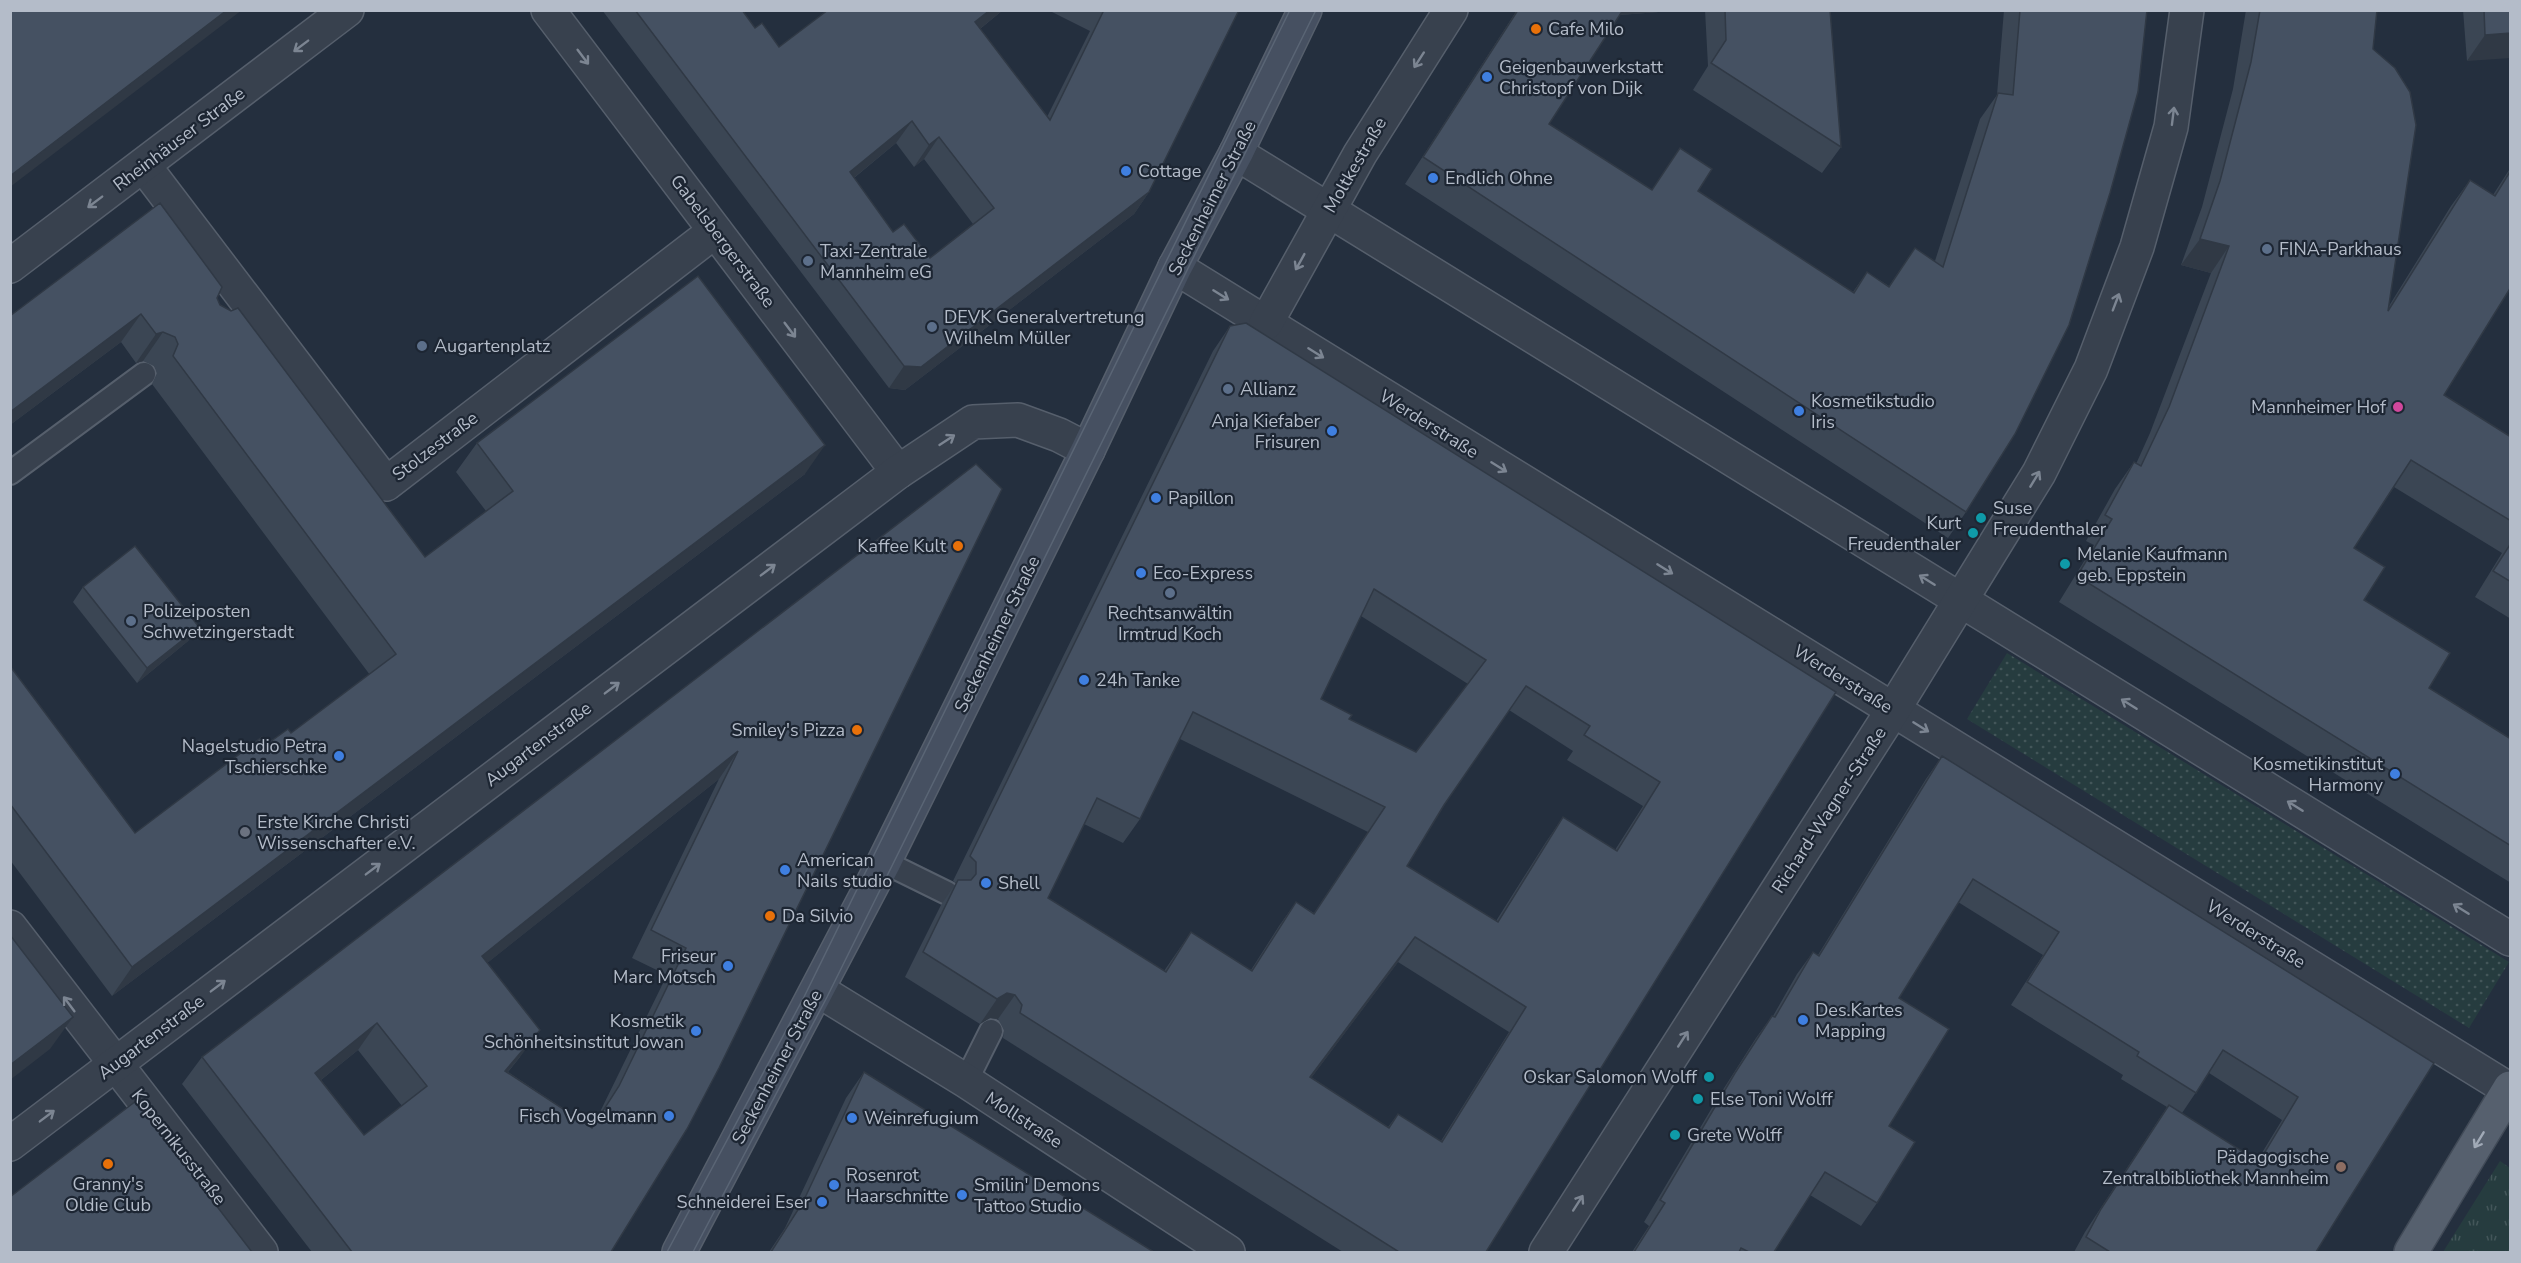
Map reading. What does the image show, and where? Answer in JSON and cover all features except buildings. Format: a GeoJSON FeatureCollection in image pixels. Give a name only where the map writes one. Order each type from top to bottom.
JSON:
{"type":"FeatureCollection","features":[{"type":"Feature","properties":{"kind":"main road"},"geometry":{"type":"LineString","coordinates":[[2411,1252],[2510,1089]]}},
{"type":"Feature","properties":{"kind":"street","name":"Rheinhäuser Straße"},"geometry":{"type":"LineString","coordinates":[[10,266],[347,10]]}},
{"type":"Feature","properties":{"kind":"street","name":"Gabelsbergerstraße"},"geometry":{"type":"LineString","coordinates":[[548,10],[898,472]]}},
{"type":"Feature","properties":{"kind":"street","name":"Seckenheimer Straße"},"geometry":{"type":"LineString","coordinates":[[679,1252],[884,862],[1088,450],[1175,267],[1236,153],[1305,10]]}},
{"type":"Feature","properties":{"kind":"street","name":"Moltkestraße"},"geometry":{"type":"LineString","coordinates":[[1266,323],[1367,141],[1451,10]]}},
{"type":"Feature","properties":{"kind":"street","name":"Richard-Wagner-Straße"},"geometry":{"type":"LineString","coordinates":[[1546,1252],[1893,710],[2039,473],[2091,369],[2137,247],[2171,127],[2187,10]]}},
{"type":"Feature","properties":{"kind":"street"},"geometry":{"type":"LineString","coordinates":[[1236,153],[2511,939]]}},
{"type":"Feature","properties":{"kind":"street","name":"Stolzestraße"},"geometry":{"type":"LineString","coordinates":[[144,166],[237,306],[386,484],[716,231]]}},
{"type":"Feature","properties":{"kind":"street","name":"Werderstraße"},"geometry":{"type":"LineString","coordinates":[[1175,267],[2510,1089]]}},
{"type":"Feature","properties":{"kind":"street","name":"Augartenstraße"},"geometry":{"type":"LineString","coordinates":[[10,1144],[898,472],[973,422],[1018,420],[1059,435],[1088,450]]}},
{"type":"Feature","properties":{"kind":"street","name":"Kopernikusstraße"},"geometry":{"type":"LineString","coordinates":[[10,927],[261,1252]]}},
{"type":"Feature","properties":{"kind":"street","name":"Mollstraße"},"geometry":{"type":"LineString","coordinates":[[818,990],[966,1082],[1228,1252]]}},
{"type":"Feature","properties":{"kind":"lane"},"geometry":{"type":"LineString","coordinates":[[10,474],[144,374]]}},
{"type":"Feature","properties":{"kind":"lane"},"geometry":{"type":"LineString","coordinates":[[884,862],[946,893]]}},
{"type":"Feature","properties":{"kind":"lane"},"geometry":{"type":"LineString","coordinates":[[966,1082],[991,1031]]}},
{"type":"Feature","properties":{"kind":"green space"},"geometry":{"type":"Polygon","coordinates":[[[2007,653],[2509,962],[2469,1028],[1967,719],[2007,653]]]}},
{"type":"Feature","properties":{"kind":"green space"},"geometry":{"type":"Polygon","coordinates":[[[2500,1161],[2510,1168],[2510,1252],[2443,1252],[2500,1161]]]}},
{"type":"Feature","properties":{"kind":"tram line"},"geometry":{"type":"LineString","coordinates":[[667,1252],[804,997],[1290,10]]}},
{"type":"Feature","properties":{"kind":"tram line"},"geometry":{"type":"LineString","coordinates":[[693,1252],[827,997],[1316,10]]}},
{"type":"Feature","properties":{"kind":"place","name":"Cafe Milo"},"geometry":{"type":"Point","coordinates":[1536,29]}},
{"type":"Feature","properties":{"kind":"place","name":"Geigenbauwerkstatt Christopf von Dijk"},"geometry":{"type":"Point","coordinates":[1487,77]}},
{"type":"Feature","properties":{"kind":"place","name":"Cottage"},"geometry":{"type":"Point","coordinates":[1126,171]}},
{"type":"Feature","properties":{"kind":"place","name":"Endlich Ohne"},"geometry":{"type":"Point","coordinates":[1433,178]}},
{"type":"Feature","properties":{"kind":"place","name":"FINA-Parkhaus"},"geometry":{"type":"Point","coordinates":[2267,249]}},
{"type":"Feature","properties":{"kind":"place","name":"Taxi-Zentrale Mannheim eG"},"geometry":{"type":"Point","coordinates":[808,261]}},
{"type":"Feature","properties":{"kind":"place","name":"DEVK Generalvertretung Wilhelm Müller"},"geometry":{"type":"Point","coordinates":[932,327]}},
{"type":"Feature","properties":{"kind":"place","name":"Augartenplatz"},"geometry":{"type":"Point","coordinates":[422,346]}},
{"type":"Feature","properties":{"kind":"place","name":"Allianz"},"geometry":{"type":"Point","coordinates":[1228,389]}},
{"type":"Feature","properties":{"kind":"place","name":"Mannheimer Hof"},"geometry":{"type":"Point","coordinates":[2398,407]}},
{"type":"Feature","properties":{"kind":"place","name":"Kosmetikstudio Iris"},"geometry":{"type":"Point","coordinates":[1799,411]}},
{"type":"Feature","properties":{"kind":"place","name":"Anja Kiefaber Frisuren"},"geometry":{"type":"Point","coordinates":[1332,431]}},
{"type":"Feature","properties":{"kind":"place","name":"Papillon"},"geometry":{"type":"Point","coordinates":[1156,498]}},
{"type":"Feature","properties":{"kind":"place","name":"Suse Freudenthaler"},"geometry":{"type":"Point","coordinates":[1981,518]}},
{"type":"Feature","properties":{"kind":"place","name":"Kurt Freudenthaler"},"geometry":{"type":"Point","coordinates":[1973,533]}},
{"type":"Feature","properties":{"kind":"place","name":"Kaffee Kult"},"geometry":{"type":"Point","coordinates":[958,546]}},
{"type":"Feature","properties":{"kind":"place","name":"Melanie Kaufmann geb. Eppstein"},"geometry":{"type":"Point","coordinates":[2065,564]}},
{"type":"Feature","properties":{"kind":"place","name":"Eco-Express"},"geometry":{"type":"Point","coordinates":[1141,573]}},
{"type":"Feature","properties":{"kind":"place","name":"Rechtsanwältin Irmtrud Koch"},"geometry":{"type":"Point","coordinates":[1170,593]}},
{"type":"Feature","properties":{"kind":"place","name":"Polizeiposten Schwetzingerstadt"},"geometry":{"type":"Point","coordinates":[131,621]}},
{"type":"Feature","properties":{"kind":"place","name":"24h Tanke"},"geometry":{"type":"Point","coordinates":[1084,680]}},
{"type":"Feature","properties":{"kind":"place","name":"Smiley's Pizza"},"geometry":{"type":"Point","coordinates":[857,730]}},
{"type":"Feature","properties":{"kind":"place","name":"Nagelstudio Petra Tschierschke"},"geometry":{"type":"Point","coordinates":[339,756]}},
{"type":"Feature","properties":{"kind":"place","name":"Kosmetikinstitut Harmony"},"geometry":{"type":"Point","coordinates":[2395,774]}},
{"type":"Feature","properties":{"kind":"place","name":"Erste Kirche Christi Wissenschafter e.V."},"geometry":{"type":"Point","coordinates":[245,832]}},
{"type":"Feature","properties":{"kind":"place","name":"American Nails studio"},"geometry":{"type":"Point","coordinates":[785,870]}},
{"type":"Feature","properties":{"kind":"place","name":"Shell"},"geometry":{"type":"Point","coordinates":[986,883]}},
{"type":"Feature","properties":{"kind":"place","name":"Da Silvio"},"geometry":{"type":"Point","coordinates":[770,916]}},
{"type":"Feature","properties":{"kind":"place","name":"Friseur Marc Motsch"},"geometry":{"type":"Point","coordinates":[728,966]}},
{"type":"Feature","properties":{"kind":"place","name":"Des.Kartes Mapping"},"geometry":{"type":"Point","coordinates":[1803,1020]}},
{"type":"Feature","properties":{"kind":"place","name":"Kosmetik Schönheitsinstitut Jowan"},"geometry":{"type":"Point","coordinates":[696,1031]}},
{"type":"Feature","properties":{"kind":"place","name":"Oskar Salomon Wolff"},"geometry":{"type":"Point","coordinates":[1709,1077]}},
{"type":"Feature","properties":{"kind":"place","name":"Else Toni Wolff"},"geometry":{"type":"Point","coordinates":[1698,1099]}},
{"type":"Feature","properties":{"kind":"place","name":"Fisch Vogelmann"},"geometry":{"type":"Point","coordinates":[669,1116]}},
{"type":"Feature","properties":{"kind":"place","name":"Weinrefugium"},"geometry":{"type":"Point","coordinates":[852,1118]}},
{"type":"Feature","properties":{"kind":"place","name":"Grete Wolff"},"geometry":{"type":"Point","coordinates":[1675,1135]}},
{"type":"Feature","properties":{"kind":"place","name":"Granny's Oldie Club"},"geometry":{"type":"Point","coordinates":[108,1164]}},
{"type":"Feature","properties":{"kind":"place","name":"Pädagogische Zentralbibliothek Mannheim"},"geometry":{"type":"Point","coordinates":[2341,1167]}},
{"type":"Feature","properties":{"kind":"place","name":"Rosenrot Haarschnitte"},"geometry":{"type":"Point","coordinates":[834,1185]}},
{"type":"Feature","properties":{"kind":"place","name":"Smilin' Demons Tattoo Studio"},"geometry":{"type":"Point","coordinates":[962,1195]}},
{"type":"Feature","properties":{"kind":"place","name":"Schneiderei Eser"},"geometry":{"type":"Point","coordinates":[822,1202]}}]}
